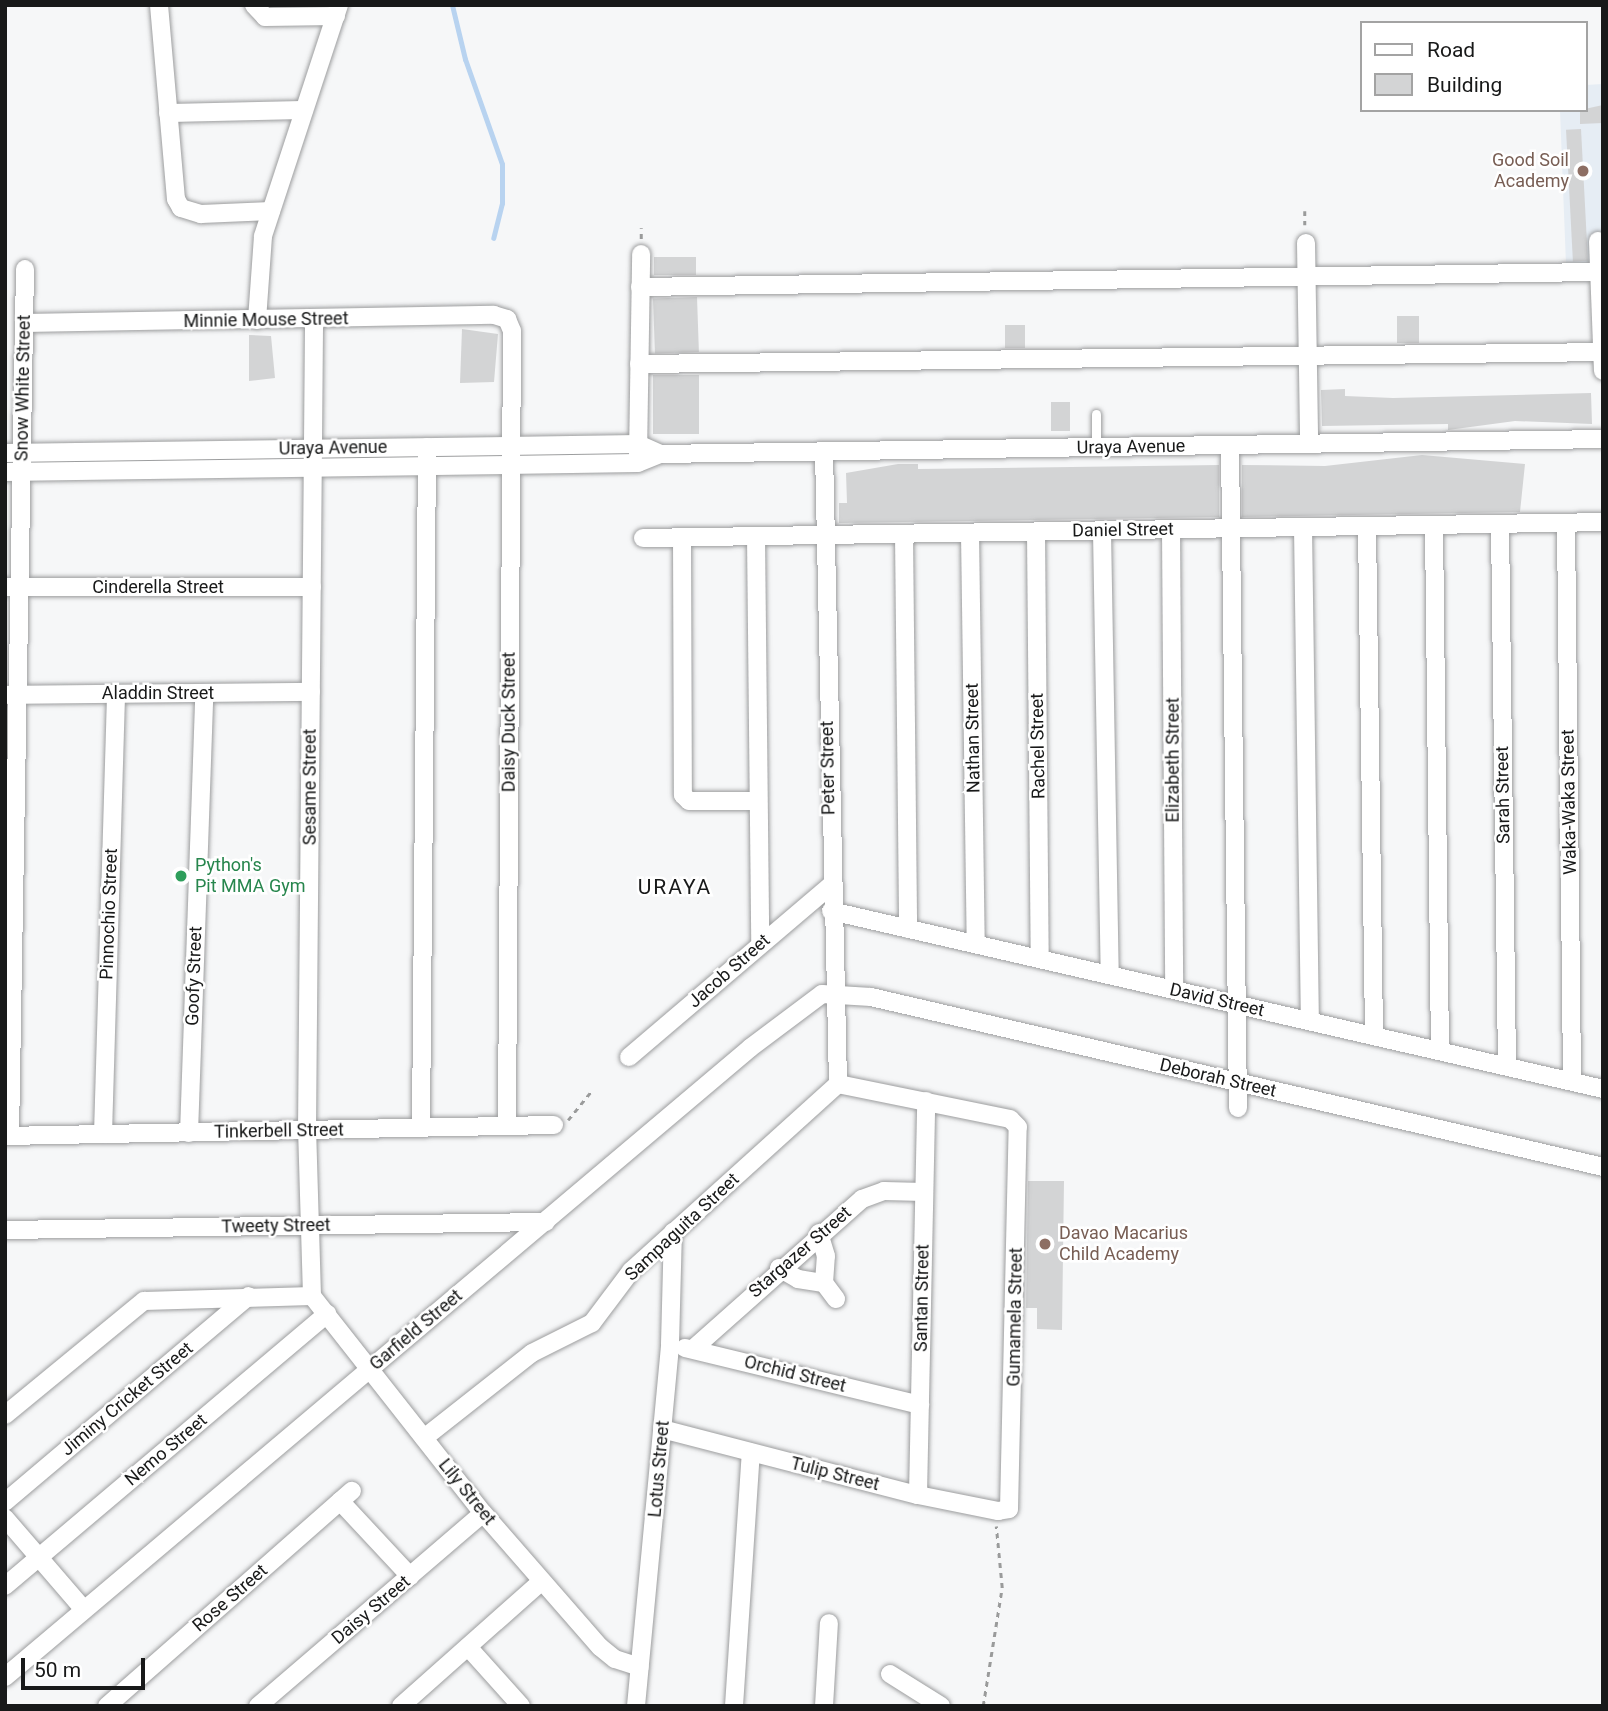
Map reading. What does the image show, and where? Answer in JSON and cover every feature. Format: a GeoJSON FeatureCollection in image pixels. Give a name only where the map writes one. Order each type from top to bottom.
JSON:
{"type":"FeatureCollection","features":[{"type":"Feature","properties":{"kind":"street"},"geometry":{"type":"LineString","coordinates":[[159,5],[174,191],[181,208],[201,214],[271,211]]}},
{"type":"Feature","properties":{"kind":"street"},"geometry":{"type":"LineString","coordinates":[[254,5],[265,17],[337,10],[260,249],[257,320]]}},
{"type":"Feature","properties":{"kind":"street"},"geometry":{"type":"LineString","coordinates":[[168,113],[304,110]]}},
{"type":"Feature","properties":{"kind":"street"},"geometry":{"type":"LineString","coordinates":[[1598,241],[1603,371]]}},
{"type":"Feature","properties":{"kind":"street"},"geometry":{"type":"LineString","coordinates":[[1306,243],[1309,443]]}},
{"type":"Feature","properties":{"kind":"street"},"geometry":{"type":"LineString","coordinates":[[638,463],[641,254]]}},
{"type":"Feature","properties":{"kind":"street","name":"Snow White Street"},"geometry":{"type":"LineString","coordinates":[[8,1136],[13,472],[24,323],[25,270]]}},
{"type":"Feature","properties":{"kind":"street"},"geometry":{"type":"LineString","coordinates":[[640,287],[1599,272]]}},
{"type":"Feature","properties":{"kind":"street","name":"Minnie Mouse Street"},"geometry":{"type":"LineString","coordinates":[[24,323],[494,315],[507,319]]}},
{"type":"Feature","properties":{"kind":"street","name":"Daisy Duck Street"},"geometry":{"type":"LineString","coordinates":[[507,319],[512,331],[507,1126]]}},
{"type":"Feature","properties":{"kind":"street","name":"Sesame Street"},"geometry":{"type":"LineString","coordinates":[[312,1296],[307,1130],[314,320]]}},
{"type":"Feature","properties":{"kind":"street"},"geometry":{"type":"LineString","coordinates":[[639,364],[1602,352]]}},
{"type":"Feature","properties":{"kind":"street","name":"Uraya Avenue"},"geometry":{"type":"LineString","coordinates":[[13,472],[638,463],[660,454],[1603,439]]}},
{"type":"Feature","properties":{"kind":"street","name":"Uraya Avenue"},"geometry":{"type":"LineString","coordinates":[[14,453],[638,444],[660,454]]}},
{"type":"Feature","properties":{"kind":"street"},"geometry":{"type":"LineString","coordinates":[[1230,445],[1238,1108]]}},
{"type":"Feature","properties":{"kind":"street"},"geometry":{"type":"LineString","coordinates":[[421,1127],[427,447]]}},
{"type":"Feature","properties":{"kind":"street"},"geometry":{"type":"LineString","coordinates":[[167,451],[167,469]]}},
{"type":"Feature","properties":{"kind":"street","name":"Peter Street"},"geometry":{"type":"LineString","coordinates":[[824,452],[832,993],[838,1084]]}},
{"type":"Feature","properties":{"kind":"street","name":"Waka-Waka Street"},"geometry":{"type":"LineString","coordinates":[[1566,523],[1572,1082]]}},
{"type":"Feature","properties":{"kind":"street","name":"Daniel Street"},"geometry":{"type":"LineString","coordinates":[[643,538],[1603,523]]}},
{"type":"Feature","properties":{"kind":"street","name":"Sarah Street"},"geometry":{"type":"LineString","coordinates":[[1500,524],[1507,1066]]}},
{"type":"Feature","properties":{"kind":"street"},"geometry":{"type":"LineString","coordinates":[[1434,525],[1440,1051]]}},
{"type":"Feature","properties":{"kind":"street"},"geometry":{"type":"LineString","coordinates":[[1367,526],[1374,1036]]}},
{"type":"Feature","properties":{"kind":"street"},"geometry":{"type":"LineString","coordinates":[[1303,527],[1310,1021]]}},
{"type":"Feature","properties":{"kind":"street","name":"Elizabeth Street"},"geometry":{"type":"LineString","coordinates":[[1171,529],[1174,990]]}},
{"type":"Feature","properties":{"kind":"street"},"geometry":{"type":"LineString","coordinates":[[1102,530],[1110,975]]}},
{"type":"Feature","properties":{"kind":"street","name":"Rachel Street"},"geometry":{"type":"LineString","coordinates":[[1035,532],[1040,959]]}},
{"type":"Feature","properties":{"kind":"street","name":"Nathan Street"},"geometry":{"type":"LineString","coordinates":[[970,533],[976,944]]}},
{"type":"Feature","properties":{"kind":"street"},"geometry":{"type":"LineString","coordinates":[[904,534],[908,929]]}},
{"type":"Feature","properties":{"kind":"street"},"geometry":{"type":"LineString","coordinates":[[756,536],[760,943]]}},
{"type":"Feature","properties":{"kind":"street"},"geometry":{"type":"LineString","coordinates":[[682,537],[683,795],[689,801],[757,801]]}},
{"type":"Feature","properties":{"kind":"street","name":"Cinderella Street"},"geometry":{"type":"LineString","coordinates":[[13,587],[312,587]]}},
{"type":"Feature","properties":{"kind":"street","name":"Aladdin Street"},"geometry":{"type":"LineString","coordinates":[[12,695],[311,692]]}},
{"type":"Feature","properties":{"kind":"street","name":"Goofy Street"},"geometry":{"type":"LineString","coordinates":[[189,1133],[204,693]]}},
{"type":"Feature","properties":{"kind":"street","name":"Pinnochio Street"},"geometry":{"type":"LineString","coordinates":[[103,1134],[116,694]]}},
{"type":"Feature","properties":{"kind":"street","name":"Jacob Street"},"geometry":{"type":"LineString","coordinates":[[629,1057],[830,886]]}},
{"type":"Feature","properties":{"kind":"street","name":"David Street"},"geometry":{"type":"LineString","coordinates":[[831,911],[1603,1088]]}},
{"type":"Feature","properties":{"kind":"street","name":"Deborah Street"},"geometry":{"type":"LineString","coordinates":[[832,993],[1237,1082],[1603,1167]]}},
{"type":"Feature","properties":{"kind":"street","name":"Garfield Street"},"geometry":{"type":"LineString","coordinates":[[5,1677],[808,1001],[832,993]]}},
{"type":"Feature","properties":{"kind":"street"},"geometry":{"type":"LineString","coordinates":[[838,1084],[926,1101]]}},
{"type":"Feature","properties":{"kind":"street","name":"Sampaguita Street"},"geometry":{"type":"LineString","coordinates":[[424,1438],[532,1353],[593,1323],[631,1271],[838,1084]]}},
{"type":"Feature","properties":{"kind":"street","name":"Gumamela Street"},"geometry":{"type":"LineString","coordinates":[[926,1101],[1016,1124],[1003,1510]]}},
{"type":"Feature","properties":{"kind":"street","name":"Santan Street"},"geometry":{"type":"LineString","coordinates":[[918,1495],[926,1101]]}},
{"type":"Feature","properties":{"kind":"street","name":"Tinkerbell Street"},"geometry":{"type":"LineString","coordinates":[[8,1136],[554,1125]]}},
{"type":"Feature","properties":{"kind":"street","name":"Stargazer Street"},"geometry":{"type":"LineString","coordinates":[[693,1349],[779,1268],[870,1194],[924,1192]]}},
{"type":"Feature","properties":{"kind":"street","name":"Tweety Street"},"geometry":{"type":"LineString","coordinates":[[5,1230],[546,1222]]}},
{"type":"Feature","properties":{"kind":"street","name":"Lotus Street"},"geometry":{"type":"LineString","coordinates":[[636,1706],[670,1344],[673,1232]]}},
{"type":"Feature","properties":{"kind":"street"},"geometry":{"type":"LineString","coordinates":[[819,1233],[826,1256],[824,1283],[836,1299]]}},
{"type":"Feature","properties":{"kind":"street"},"geometry":{"type":"LineString","coordinates":[[779,1268],[798,1279],[824,1283]]}},
{"type":"Feature","properties":{"kind":"street","name":"Jiminy Cricket Street"},"geometry":{"type":"LineString","coordinates":[[5,1502],[249,1296]]}},
{"type":"Feature","properties":{"kind":"street"},"geometry":{"type":"LineString","coordinates":[[5,1415],[144,1301],[312,1296]]}},
{"type":"Feature","properties":{"kind":"street","name":"Lily Street"},"geometry":{"type":"LineString","coordinates":[[312,1296],[483,1513],[542,1581],[608,1654],[640,1667]]}},
{"type":"Feature","properties":{"kind":"street","name":"Nemo Street"},"geometry":{"type":"LineString","coordinates":[[5,1586],[327,1314]]}},
{"type":"Feature","properties":{"kind":"street","name":"Orchid Street"},"geometry":{"type":"LineString","coordinates":[[670,1344],[920,1405]]}},
{"type":"Feature","properties":{"kind":"street","name":"Tulip Street"},"geometry":{"type":"LineString","coordinates":[[662,1429],[918,1495],[1003,1510]]}},
{"type":"Feature","properties":{"kind":"street"},"geometry":{"type":"LineString","coordinates":[[734,1706],[751,1453]]}},
{"type":"Feature","properties":{"kind":"street","name":"Rose Street"},"geometry":{"type":"LineString","coordinates":[[107,1706],[346,1496],[410,1576]]}},
{"type":"Feature","properties":{"kind":"street","name":"Daisy Street"},"geometry":{"type":"LineString","coordinates":[[258,1706],[483,1513]]}},
{"type":"Feature","properties":{"kind":"street"},"geometry":{"type":"LineString","coordinates":[[5,1518],[84,1610]]}},
{"type":"Feature","properties":{"kind":"street"},"geometry":{"type":"LineString","coordinates":[[401,1706],[542,1581]]}},
{"type":"Feature","properties":{"kind":"street"},"geometry":{"type":"LineString","coordinates":[[824,1706],[829,1623]]}},
{"type":"Feature","properties":{"kind":"street"},"geometry":{"type":"LineString","coordinates":[[468,1647],[521,1706]]}},
{"type":"Feature","properties":{"kind":"street"},"geometry":{"type":"LineString","coordinates":[[890,1674],[941,1706]]}},
{"type":"Feature","properties":{"kind":"lane"},"geometry":{"type":"LineString","coordinates":[[1096,414],[1096,447]]}},
{"type":"Feature","properties":{"kind":"path"},"geometry":{"type":"LineString","coordinates":[[554,1125],[572,1117],[592,1090]]}},
{"type":"Feature","properties":{"kind":"path"},"geometry":{"type":"LineString","coordinates":[[983,1706],[1002,1588],[1003,1510]]}},
{"type":"Feature","properties":{"kind":"shaded area","name":"Good Soil Academy"},"geometry":{"type":"Polygon","coordinates":[[[1603,84],[1603,244],[1593,264],[1566,265],[1560,112],[1587,112],[1587,85],[1603,84]]]}},
{"type":"Feature","properties":{"kind":"building"},"geometry":{"type":"Polygon","coordinates":[[[1603,105],[1603,123],[1580,124],[1580,112],[1587,112],[1587,108],[1603,105]]]}},
{"type":"Feature","properties":{"kind":"building"},"geometry":{"type":"Polygon","coordinates":[[[1581,129],[1588,261],[1573,262],[1566,130],[1581,129]]]}},
{"type":"Feature","properties":{"kind":"building"},"geometry":{"type":"Polygon","coordinates":[[[654,257],[696,257],[696,275],[654,275],[654,257]]]}},
{"type":"Feature","properties":{"kind":"building"},"geometry":{"type":"Polygon","coordinates":[[[697,297],[699,352],[655,354],[653,299],[697,297]]]}},
{"type":"Feature","properties":{"kind":"building"},"geometry":{"type":"Polygon","coordinates":[[[1397,316],[1419,316],[1419,343],[1397,343],[1397,316]]]}},
{"type":"Feature","properties":{"kind":"building"},"geometry":{"type":"Polygon","coordinates":[[[1005,325],[1025,325],[1025,348],[1005,348],[1005,325]]]}},
{"type":"Feature","properties":{"kind":"building"},"geometry":{"type":"Polygon","coordinates":[[[462,329],[498,334],[494,382],[460,383],[462,329]]]}},
{"type":"Feature","properties":{"kind":"building"},"geometry":{"type":"Polygon","coordinates":[[[249,335],[271,336],[275,378],[249,381],[249,335]]]}},
{"type":"Feature","properties":{"kind":"building"},"geometry":{"type":"Polygon","coordinates":[[[653,375],[699,375],[699,434],[653,434],[653,375]]]}},
{"type":"Feature","properties":{"kind":"building"},"geometry":{"type":"Polygon","coordinates":[[[1345,389],[1345,396],[1393,398],[1591,393],[1592,424],[1515,421],[1448,430],[1448,424],[1322,426],[1321,390],[1345,389]]]}},
{"type":"Feature","properties":{"kind":"building"},"geometry":{"type":"Polygon","coordinates":[[[1051,402],[1070,402],[1070,431],[1051,431],[1051,402]]]}},
{"type":"Feature","properties":{"kind":"building"},"geometry":{"type":"Polygon","coordinates":[[[1422,455],[1525,464],[1520,512],[1242,517],[1242,465],[1325,466],[1422,455]]]}},
{"type":"Feature","properties":{"kind":"building"},"geometry":{"type":"Polygon","coordinates":[[[898,464],[918,464],[918,469],[1219,465],[1219,517],[839,523],[839,503],[847,503],[846,473],[898,464]]]}},
{"type":"Feature","properties":{"kind":"building","name":"Davao Macarius Child Academy"},"geometry":{"type":"Polygon","coordinates":[[[1028,1181],[1064,1181],[1062,1330],[1037,1329],[1037,1308],[1026,1308],[1028,1181]]]}},
{"type":"Feature","properties":{"kind":"waterway"},"geometry":{"type":"LineString","coordinates":[[452,5],[465,59],[502,164],[502,203],[493,238]]}},
{"type":"Feature","properties":{"kind":"place","name":"Good Soil Academy"},"geometry":{"type":"Point","coordinates":[1583,171]}},
{"type":"Feature","properties":{"kind":"place","name":"Python's Pit MMA Gym"},"geometry":{"type":"Point","coordinates":[181,876]}},
{"type":"Feature","properties":{"kind":"place","name":"Davao Macarius Child Academy"},"geometry":{"type":"Point","coordinates":[1045,1244]}},
{"type":"Feature","properties":{"kind":"district","name":"URAYA"},"geometry":{"type":"Point","coordinates":[675,887]}}]}
